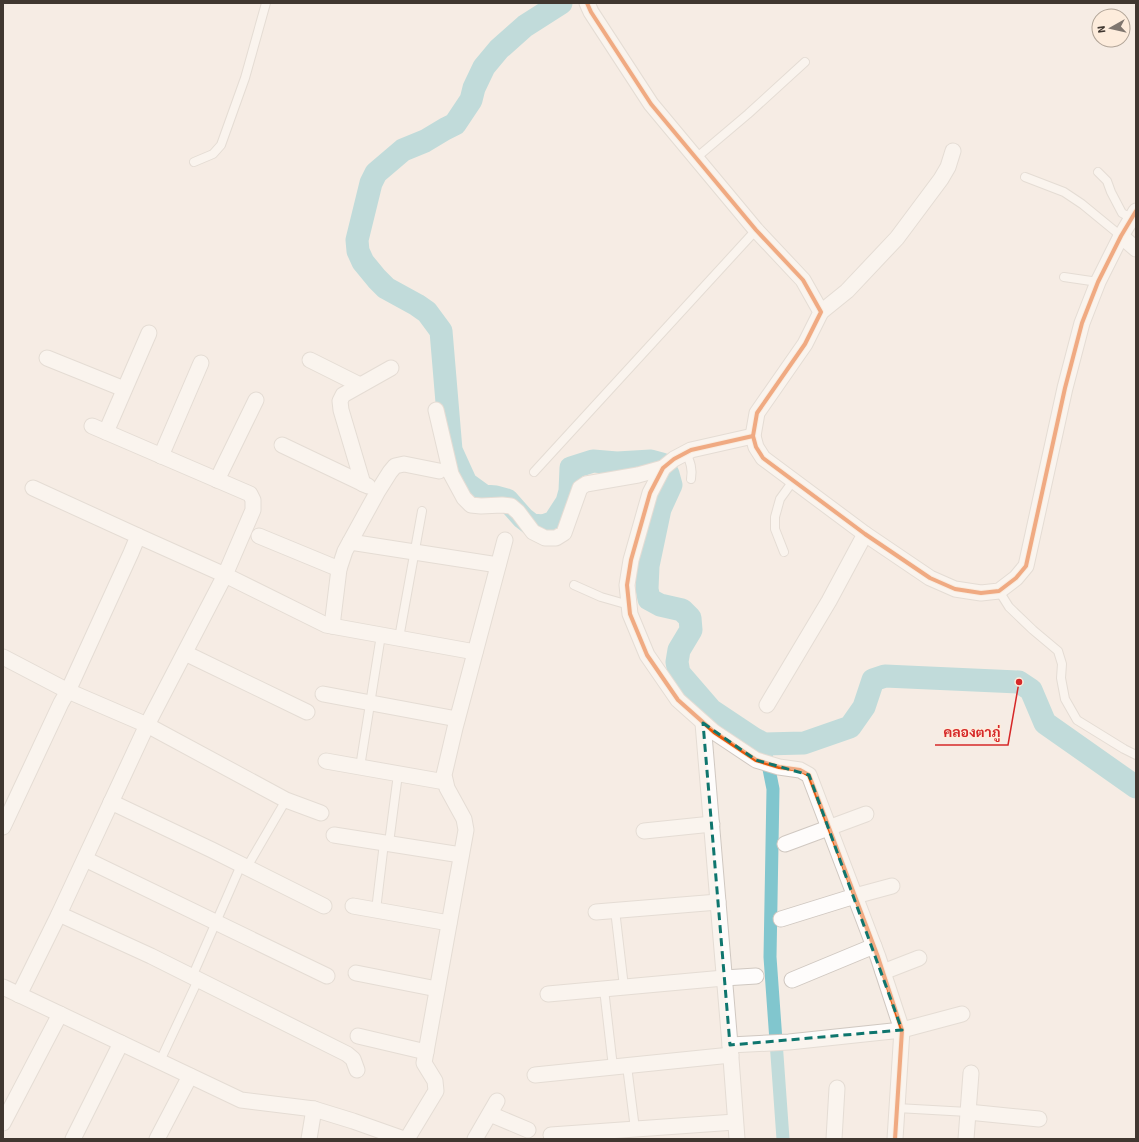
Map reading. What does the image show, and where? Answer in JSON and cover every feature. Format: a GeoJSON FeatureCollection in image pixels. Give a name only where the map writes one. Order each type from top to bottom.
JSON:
{"type":"FeatureCollection","features":[{"type":"Feature","properties":{"kind":"street"},"geometry":{"type":"LineString","coordinates":[[589,7],[651,104],[756,230],[802,280],[821,312]]}},
{"type":"Feature","properties":{"kind":"street"},"geometry":{"type":"LineString","coordinates":[[953,151],[948,167],[941,178],[897,238],[847,291],[821,312],[805,344],[757,413],[753,436],[756,446],[763,458],[865,534],[930,578],[955,589],[981,593],[999,591],[1016,578],[1026,566],[1067,381],[1082,323],[1098,282],[1120,236],[1134,215]]}},
{"type":"Feature","properties":{"kind":"street"},"geometry":{"type":"LineString","coordinates":[[1120,236],[1136,249]]}},
{"type":"Feature","properties":{"kind":"street"},"geometry":{"type":"LineString","coordinates":[[106,432],[149,333]]}},
{"type":"Feature","properties":{"kind":"street"},"geometry":{"type":"LineString","coordinates":[[47,358],[124,389]]}},
{"type":"Feature","properties":{"kind":"street"},"geometry":{"type":"LineString","coordinates":[[310,360],[360,385]]}},
{"type":"Feature","properties":{"kind":"street"},"geometry":{"type":"LineString","coordinates":[[161,456],[201,363]]}},
{"type":"Feature","properties":{"kind":"street"},"geometry":{"type":"LineString","coordinates":[[364,484],[341,410],[340,401],[343,395],[391,368]]}},
{"type":"Feature","properties":{"kind":"street"},"geometry":{"type":"LineString","coordinates":[[217,480],[256,400]]}},
{"type":"Feature","properties":{"kind":"street"},"geometry":{"type":"LineString","coordinates":[[436,410],[451,474],[464,498],[471,505],[511,506],[518,512],[533,532],[545,538],[556,538],[564,533],[580,488],[586,484],[664,468]]}},
{"type":"Feature","properties":{"kind":"street"},"geometry":{"type":"LineString","coordinates":[[19,995],[59,914],[147,725],[225,575],[253,510],[253,500],[250,494],[92,426]]}},
{"type":"Feature","properties":{"kind":"street"},"geometry":{"type":"LineString","coordinates":[[753,436],[686,452],[674,459],[664,468],[650,493],[631,560],[627,585],[630,614],[646,655],[678,700],[703,723],[756,760],[779,767],[800,770],[809,775],[874,946],[902,1030],[895,1139]]}},
{"type":"Feature","properties":{"kind":"street"},"geometry":{"type":"LineString","coordinates":[[282,445],[378,491]]}},
{"type":"Feature","properties":{"kind":"street"},"geometry":{"type":"LineString","coordinates":[[332,626],[339,569],[345,551],[390,472],[395,466],[404,464],[439,471]]}},
{"type":"Feature","properties":{"kind":"street"},"geometry":{"type":"LineString","coordinates":[[33,488],[225,575],[326,625],[475,652]]}},
{"type":"Feature","properties":{"kind":"street"},"geometry":{"type":"LineString","coordinates":[[767,704],[829,601],[865,534]]}},
{"type":"Feature","properties":{"kind":"street"},"geometry":{"type":"LineString","coordinates":[[3,827],[68,691],[138,536]]}},
{"type":"Feature","properties":{"kind":"street"},"geometry":{"type":"LineString","coordinates":[[258,536],[339,569]]}},
{"type":"Feature","properties":{"kind":"street"},"geometry":{"type":"LineString","coordinates":[[407,1139],[436,1091],[435,1082],[424,1062],[466,830],[464,819],[447,788],[444,776],[457,719],[505,540]]}},
{"type":"Feature","properties":{"kind":"street"},"geometry":{"type":"LineString","coordinates":[[350,542],[498,565]]}},
{"type":"Feature","properties":{"kind":"street"},"geometry":{"type":"LineString","coordinates":[[184,653],[307,712]]}},
{"type":"Feature","properties":{"kind":"street"},"geometry":{"type":"LineString","coordinates":[[3,657],[68,691],[147,725],[286,800],[321,813]]}},
{"type":"Feature","properties":{"kind":"street"},"geometry":{"type":"LineString","coordinates":[[323,694],[457,719]]}},
{"type":"Feature","properties":{"kind":"street"},"geometry":{"type":"LineString","coordinates":[[703,723],[737,1139]]}},
{"type":"Feature","properties":{"kind":"street"},"geometry":{"type":"LineString","coordinates":[[326,761],[445,782]]}},
{"type":"Feature","properties":{"kind":"street"},"geometry":{"type":"LineString","coordinates":[[111,802],[324,906]]}},
{"type":"Feature","properties":{"kind":"street"},"geometry":{"type":"LineString","coordinates":[[786,844],[866,814]]}},
{"type":"Feature","properties":{"kind":"street"},"geometry":{"type":"LineString","coordinates":[[644,831],[712,824]]}},
{"type":"Feature","properties":{"kind":"street"},"geometry":{"type":"LineString","coordinates":[[334,834],[461,856]]}},
{"type":"Feature","properties":{"kind":"street"},"geometry":{"type":"LineString","coordinates":[[85,859],[326,976]]}},
{"type":"Feature","properties":{"kind":"street"},"geometry":{"type":"LineString","coordinates":[[781,920],[855,896],[892,886]]}},
{"type":"Feature","properties":{"kind":"street"},"geometry":{"type":"LineString","coordinates":[[596,912],[718,902]]}},
{"type":"Feature","properties":{"kind":"street"},"geometry":{"type":"LineString","coordinates":[[354,906],[449,923]]}},
{"type":"Feature","properties":{"kind":"street"},"geometry":{"type":"LineString","coordinates":[[59,914],[151,956],[347,1054],[354,1059],[357,1070]]}},
{"type":"Feature","properties":{"kind":"street"},"geometry":{"type":"LineString","coordinates":[[792,980],[874,946]]}},
{"type":"Feature","properties":{"kind":"street"},"geometry":{"type":"LineString","coordinates":[[883,972],[919,958]]}},
{"type":"Feature","properties":{"kind":"street"},"geometry":{"type":"LineString","coordinates":[[356,973],[437,989]]}},
{"type":"Feature","properties":{"kind":"street"},"geometry":{"type":"LineString","coordinates":[[548,994],[756,976]]}},
{"type":"Feature","properties":{"kind":"street"},"geometry":{"type":"LineString","coordinates":[[3,987],[241,1100],[314,1109],[354,1120],[404,1139]]}},
{"type":"Feature","properties":{"kind":"street"},"geometry":{"type":"LineString","coordinates":[[4,1118],[60,1014]]}},
{"type":"Feature","properties":{"kind":"street"},"geometry":{"type":"LineString","coordinates":[[535,1075],[620,1066],[767,1044],[902,1030],[962,1014]]}},
{"type":"Feature","properties":{"kind":"street"},"geometry":{"type":"LineString","coordinates":[[358,1036],[426,1052]]}},
{"type":"Feature","properties":{"kind":"street"},"geometry":{"type":"LineString","coordinates":[[73,1139],[121,1043]]}},
{"type":"Feature","properties":{"kind":"street"},"geometry":{"type":"LineString","coordinates":[[966,1139],[971,1073]]}},
{"type":"Feature","properties":{"kind":"street"},"geometry":{"type":"LineString","coordinates":[[157,1139],[190,1076]]}},
{"type":"Feature","properties":{"kind":"street"},"geometry":{"type":"LineString","coordinates":[[834,1139],[837,1088]]}},
{"type":"Feature","properties":{"kind":"street"},"geometry":{"type":"LineString","coordinates":[[475,1139],[497,1101]]}},
{"type":"Feature","properties":{"kind":"street"},"geometry":{"type":"LineString","coordinates":[[309,1139],[314,1109]]}},
{"type":"Feature","properties":{"kind":"street"},"geometry":{"type":"LineString","coordinates":[[968,1112],[1039,1120]]}},
{"type":"Feature","properties":{"kind":"street"},"geometry":{"type":"LineString","coordinates":[[490,1114],[528,1130]]}},
{"type":"Feature","properties":{"kind":"street"},"geometry":{"type":"LineString","coordinates":[[551,1135],[607,1135],[635,1129],[735,1122]]}},
{"type":"Feature","properties":{"kind":"lane"},"geometry":{"type":"LineString","coordinates":[[194,162],[213,154],[222,145],[246,78],[266,3]]}},
{"type":"Feature","properties":{"kind":"lane"},"geometry":{"type":"LineString","coordinates":[[696,158],[748,114],[805,62]]}},
{"type":"Feature","properties":{"kind":"lane"},"geometry":{"type":"LineString","coordinates":[[1098,172],[1107,181],[1122,213],[1134,215]]}},
{"type":"Feature","properties":{"kind":"lane"},"geometry":{"type":"LineString","coordinates":[[1025,177],[1064,192],[1082,204],[1120,236]]}},
{"type":"Feature","properties":{"kind":"lane"},"geometry":{"type":"LineString","coordinates":[[534,472],[756,230]]}},
{"type":"Feature","properties":{"kind":"lane"},"geometry":{"type":"LineString","coordinates":[[1064,277],[1098,282]]}},
{"type":"Feature","properties":{"kind":"lane"},"geometry":{"type":"LineString","coordinates":[[686,452],[691,464],[691,479]]}},
{"type":"Feature","properties":{"kind":"lane"},"geometry":{"type":"LineString","coordinates":[[784,552],[775,529],[775,517],[780,499],[794,481]]}},
{"type":"Feature","properties":{"kind":"lane"},"geometry":{"type":"LineString","coordinates":[[399,638],[422,511]]}},
{"type":"Feature","properties":{"kind":"lane"},"geometry":{"type":"LineString","coordinates":[[574,585],[601,597],[629,605]]}},
{"type":"Feature","properties":{"kind":"lane"},"geometry":{"type":"LineString","coordinates":[[999,591],[1009,606],[1033,630],[1058,651],[1062,664],[1061,678],[1065,699],[1077,720],[1136,755]]}},
{"type":"Feature","properties":{"kind":"lane"},"geometry":{"type":"LineString","coordinates":[[360,767],[381,635]]}},
{"type":"Feature","properties":{"kind":"lane"},"geometry":{"type":"LineString","coordinates":[[376,910],[398,774]]}},
{"type":"Feature","properties":{"kind":"lane"},"geometry":{"type":"LineString","coordinates":[[160,1061],[195,978],[216,922],[244,866],[286,800]]}},
{"type":"Feature","properties":{"kind":"lane"},"geometry":{"type":"LineString","coordinates":[[615,910],[624,987]]}},
{"type":"Feature","properties":{"kind":"lane"},"geometry":{"type":"LineString","coordinates":[[604,989],[635,1129]]}},
{"type":"Feature","properties":{"kind":"lane"},"geometry":{"type":"LineString","coordinates":[[897,1108],[968,1112]]}},
{"type":"Feature","properties":{"kind":"highlighted area"},"geometry":{"type":"Polygon","coordinates":[[[703,723],[756,760],[809,775],[902,1030],[730,1045],[703,723]]]}},
{"type":"Feature","properties":{"kind":"waterway"},"geometry":{"type":"LineString","coordinates":[[561,3],[525,26],[499,49],[484,67],[474,88],[471,100],[455,124],[425,141],[403,150],[376,173],[371,183],[357,240],[358,251],[363,262],[377,279],[386,288],[427,312],[441,331],[451,450],[466,483],[484,496],[507,500],[523,518],[532,525],[543,526],[554,522],[567,502],[570,491],[571,468],[593,461],[617,463],[651,461],[662,464],[668,474],[671,485],[660,509],[648,566],[647,589],[649,599],[660,605],[682,610],[690,618],[691,630],[679,650],[677,662],[679,673],[711,710],[764,744],[804,743],[850,727],[864,707],[873,680],[885,676],[1019,682],[1031,690],[1045,723],[1136,787]]}},
{"type":"Feature","properties":{"kind":"waterway"},"geometry":{"type":"LineString","coordinates":[[764,744],[773,789],[770,957],[783,1139]]}},
{"type":"Feature","properties":{"kind":"cycle path"},"geometry":{"type":"LineString","coordinates":[[587,3],[591,12],[651,104],[756,230],[803,280],[821,312],[805,344],[757,413],[753,436],[756,447],[763,458],[865,534],[930,578],[955,589],[981,593],[999,591],[1016,578],[1026,566],[1065,388],[1082,323],[1098,282],[1121,236],[1136,211]]}},
{"type":"Feature","properties":{"kind":"cycle path"},"geometry":{"type":"LineString","coordinates":[[753,436],[691,450],[674,459],[663,468],[650,493],[631,560],[627,585],[630,614],[647,655],[678,700],[714,732],[756,760],[779,767],[800,770],[809,775],[878,957],[902,1030],[895,1139]]}},
{"type":"Feature","properties":{"kind":"place","name":"คลองตาภู่"},"geometry":{"type":"Point","coordinates":[1019,682]}}]}
